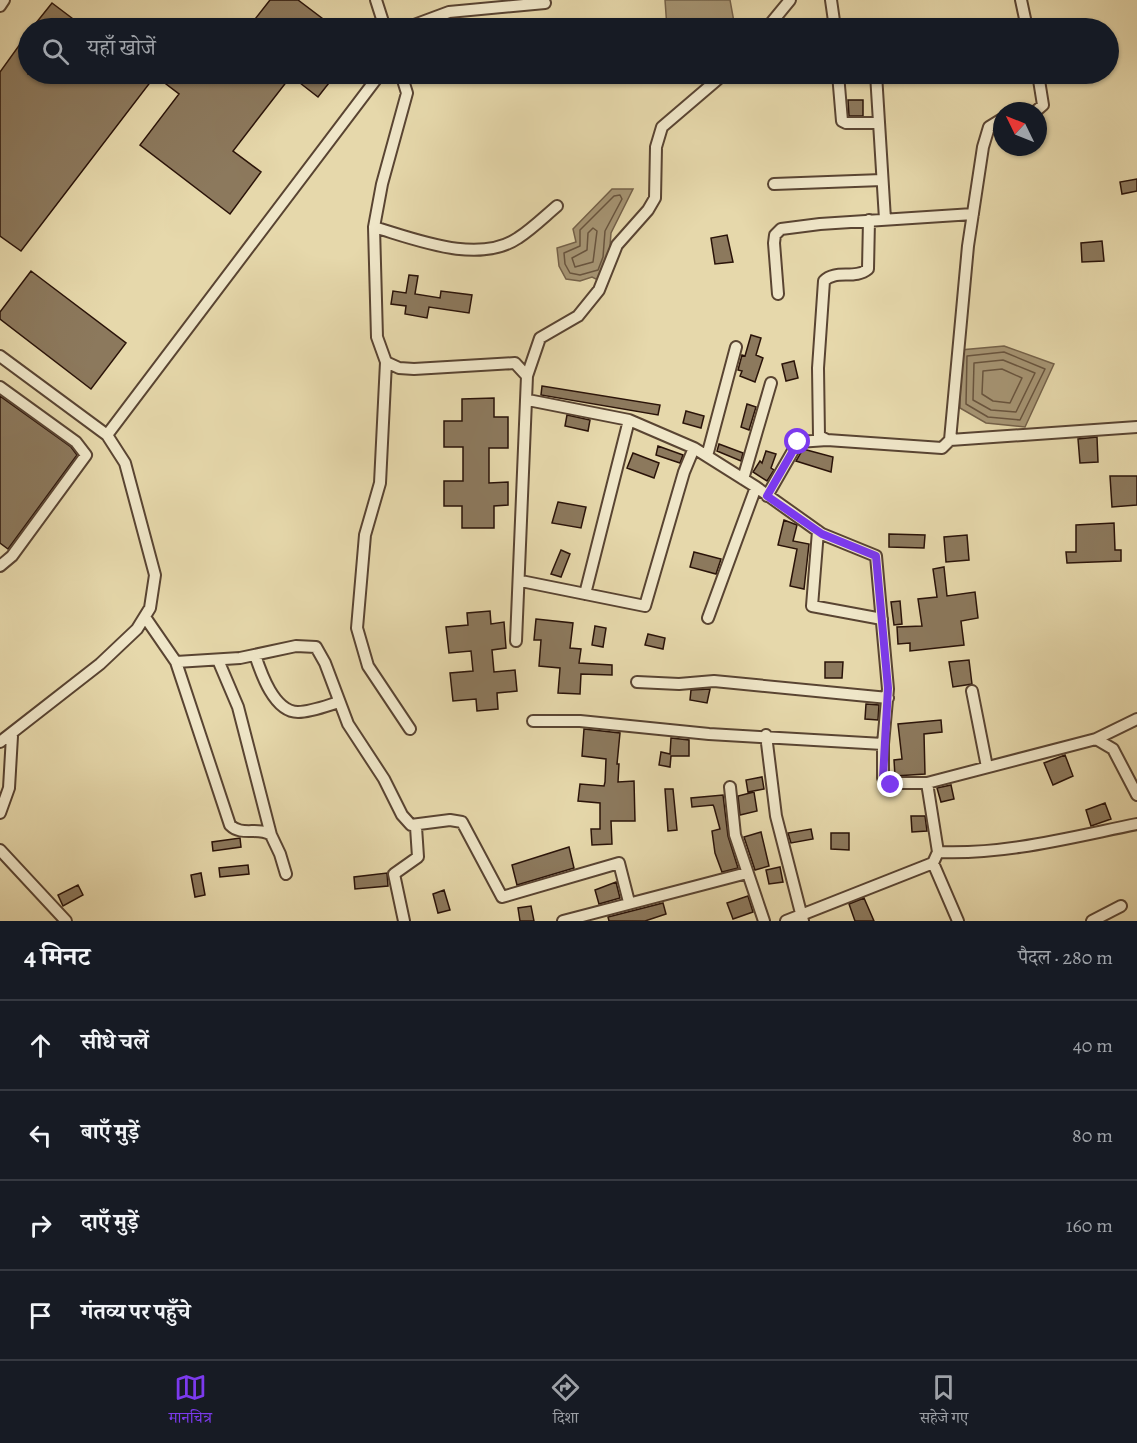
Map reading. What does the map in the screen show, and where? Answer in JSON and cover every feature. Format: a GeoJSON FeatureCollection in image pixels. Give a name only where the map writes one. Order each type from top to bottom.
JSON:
{"type":"FeatureCollection","features":[{"type":"Feature","properties":{"kind":"street"},"geometry":{"type":"LineString","coordinates":[[0,6],[4,0]]}},
{"type":"Feature","properties":{"kind":"street"},"geometry":{"type":"LineString","coordinates":[[376,0],[382,18]]}},
{"type":"Feature","properties":{"kind":"street"},"geometry":{"type":"LineString","coordinates":[[775,18],[790,0]]}},
{"type":"Feature","properties":{"kind":"street"},"geometry":{"type":"LineString","coordinates":[[831,0],[834,18]]}},
{"type":"Feature","properties":{"kind":"street"},"geometry":{"type":"LineString","coordinates":[[1022,0],[1025,18]]}},
{"type":"Feature","properties":{"kind":"street"},"geometry":{"type":"LineString","coordinates":[[429,18],[458,5],[545,3]]}},
{"type":"Feature","properties":{"kind":"street"},"geometry":{"type":"LineString","coordinates":[[107,435],[372,84]]}},
{"type":"Feature","properties":{"kind":"street"},"geometry":{"type":"LineString","coordinates":[[404,84],[407,93],[382,184],[374,227],[377,337],[386,362],[380,483],[365,535],[357,628],[368,666],[410,729]]}},
{"type":"Feature","properties":{"kind":"street"},"geometry":{"type":"LineString","coordinates":[[516,641],[521,581],[527,376],[537,342],[545,334],[578,316],[586,307],[605,278],[623,237],[648,210],[655,198],[656,147],[662,127],[712,84]]}},
{"type":"Feature","properties":{"kind":"street"},"geometry":{"type":"LineString","coordinates":[[839,84],[842,121],[879,123]]}},
{"type":"Feature","properties":{"kind":"street"},"geometry":{"type":"LineString","coordinates":[[877,84],[885,219]]}},
{"type":"Feature","properties":{"kind":"street"},"geometry":{"type":"LineString","coordinates":[[1040,84],[1044,102]]}},
{"type":"Feature","properties":{"kind":"street"},"geometry":{"type":"LineString","coordinates":[[767,496],[798,442],[827,440],[937,448],[947,444],[950,440],[956,362],[973,214],[986,132],[993,123]]}},
{"type":"Feature","properties":{"kind":"street"},"geometry":{"type":"LineString","coordinates":[[774,184],[882,180]]}},
{"type":"Feature","properties":{"kind":"street"},"geometry":{"type":"LineString","coordinates":[[374,227],[444,248],[489,248],[516,239],[557,206]]}},
{"type":"Feature","properties":{"kind":"street"},"geometry":{"type":"LineString","coordinates":[[778,294],[774,243],[775,235],[781,229],[868,220],[973,214]]}},
{"type":"Feature","properties":{"kind":"street"},"geometry":{"type":"LineString","coordinates":[[827,440],[819,436],[818,430],[822,288],[828,277],[859,274],[871,265],[868,220]]}},
{"type":"Feature","properties":{"kind":"street"},"geometry":{"type":"LineString","coordinates":[[707,456],[736,346]]}},
{"type":"Feature","properties":{"kind":"street"},"geometry":{"type":"LineString","coordinates":[[0,356],[107,435],[125,463],[155,575],[150,608],[137,629],[100,664],[12,736],[0,742]]}},
{"type":"Feature","properties":{"kind":"street"},"geometry":{"type":"LineString","coordinates":[[386,362],[399,369],[516,363],[527,376]]}},
{"type":"Feature","properties":{"kind":"street"},"geometry":{"type":"LineString","coordinates":[[743,479],[771,383]]}},
{"type":"Feature","properties":{"kind":"street"},"geometry":{"type":"LineString","coordinates":[[0,387],[76,442],[86,455],[12,556],[0,566]]}},
{"type":"Feature","properties":{"kind":"street"},"geometry":{"type":"LineString","coordinates":[[528,399],[629,420],[694,448],[756,487],[818,531],[876,556],[888,698],[883,778],[886,783],[927,783],[1096,740],[1137,719]]}},
{"type":"Feature","properties":{"kind":"street"},"geometry":{"type":"LineString","coordinates":[[585,594],[629,420]]}},
{"type":"Feature","properties":{"kind":"street"},"geometry":{"type":"LineString","coordinates":[[950,440],[1137,427]]}},
{"type":"Feature","properties":{"kind":"street"},"geometry":{"type":"LineString","coordinates":[[521,581],[645,606],[684,472],[694,448]]}},
{"type":"Feature","properties":{"kind":"street"},"geometry":{"type":"LineString","coordinates":[[708,618],[756,487]]}},
{"type":"Feature","properties":{"kind":"street"},"geometry":{"type":"LineString","coordinates":[[818,531],[812,606],[882,619]]}},
{"type":"Feature","properties":{"kind":"street"},"geometry":{"type":"LineString","coordinates":[[145,617],[176,662],[230,825],[240,831],[260,831],[271,835]]}},
{"type":"Feature","properties":{"kind":"street"},"geometry":{"type":"LineString","coordinates":[[176,662],[218,660],[296,646],[315,647],[325,663],[339,702],[358,741],[384,779],[402,815],[416,827],[418,857],[394,874],[404,921]]}},
{"type":"Feature","properties":{"kind":"street"},"geometry":{"type":"LineString","coordinates":[[255,655],[268,689],[291,711],[301,712],[339,702]]}},
{"type":"Feature","properties":{"kind":"street"},"geometry":{"type":"LineString","coordinates":[[218,660],[238,707],[251,768],[271,835],[286,874]]}},
{"type":"Feature","properties":{"kind":"street"},"geometry":{"type":"LineString","coordinates":[[637,682],[679,684],[714,681],[888,698]]}},
{"type":"Feature","properties":{"kind":"street"},"geometry":{"type":"LineString","coordinates":[[972,692],[987,767]]}},
{"type":"Feature","properties":{"kind":"street"},"geometry":{"type":"LineString","coordinates":[[533,722],[580,721],[709,734],[766,735],[884,744]]}},
{"type":"Feature","properties":{"kind":"street"},"geometry":{"type":"LineString","coordinates":[[766,735],[776,816],[802,918]]}},
{"type":"Feature","properties":{"kind":"street"},"geometry":{"type":"LineString","coordinates":[[0,813],[9,788],[12,736]]}},
{"type":"Feature","properties":{"kind":"street"},"geometry":{"type":"LineString","coordinates":[[1096,740],[1113,750],[1137,795]]}},
{"type":"Feature","properties":{"kind":"street"},"geometry":{"type":"LineString","coordinates":[[786,921],[802,918],[933,863],[938,852],[927,783]]}},
{"type":"Feature","properties":{"kind":"street"},"geometry":{"type":"LineString","coordinates":[[729,787],[735,835],[764,921]]}},
{"type":"Feature","properties":{"kind":"street"},"geometry":{"type":"LineString","coordinates":[[416,827],[450,820],[462,822],[502,897],[619,863],[629,902]]}},
{"type":"Feature","properties":{"kind":"street"},"geometry":{"type":"LineString","coordinates":[[938,852],[969,853],[1001,849],[1137,824]]}},
{"type":"Feature","properties":{"kind":"street"},"geometry":{"type":"LineString","coordinates":[[0,850],[66,921]]}},
{"type":"Feature","properties":{"kind":"street"},"geometry":{"type":"LineString","coordinates":[[933,863],[958,921]]}},
{"type":"Feature","properties":{"kind":"street"},"geometry":{"type":"LineString","coordinates":[[563,921],[747,873]]}},
{"type":"Feature","properties":{"kind":"street"},"geometry":{"type":"LineString","coordinates":[[1092,921],[1121,906]]}},
{"type":"Feature","properties":{"kind":"water"},"geometry":{"type":"Polygon","coordinates":[[[665,0],[730,0],[733,18],[666,18],[665,0]]]}},
{"type":"Feature","properties":{"kind":"water"},"geometry":{"type":"Polygon","coordinates":[[[612,189],[633,189],[611,233],[609,259],[600,281],[592,277],[580,281],[566,279],[559,266],[557,248],[576,242],[573,229],[612,189]]]}},
{"type":"Feature","properties":{"kind":"water"},"geometry":{"type":"Polygon","coordinates":[[[1004,346],[1054,364],[1025,427],[986,423],[960,408],[960,350],[1004,346]]]}},
{"type":"Feature","properties":{"kind":"building"},"geometry":{"type":"Polygon","coordinates":[[[270,0],[298,0],[322,18],[256,18],[270,0]]]}},
{"type":"Feature","properties":{"kind":"building"},"geometry":{"type":"Polygon","coordinates":[[[52,3],[72,18],[40,18],[52,3]]]}},
{"type":"Feature","properties":{"kind":"building"},"geometry":{"type":"Polygon","coordinates":[[[18,47],[18,84],[149,84],[21,251],[0,236],[0,72],[18,47]]]}},
{"type":"Feature","properties":{"kind":"building"},"geometry":{"type":"Polygon","coordinates":[[[166,84],[285,84],[233,151],[261,172],[230,214],[140,145],[179,94],[166,84]]]}},
{"type":"Feature","properties":{"kind":"building"},"geometry":{"type":"Polygon","coordinates":[[[301,84],[328,84],[318,97],[301,84]]]}},
{"type":"Feature","properties":{"kind":"building"},"geometry":{"type":"Polygon","coordinates":[[[848,100],[863,100],[863,116],[849,116],[848,100]]]}},
{"type":"Feature","properties":{"kind":"building"},"geometry":{"type":"Polygon","coordinates":[[[1137,179],[1137,191],[1122,194],[1120,182],[1137,179]]]}},
{"type":"Feature","properties":{"kind":"building"},"geometry":{"type":"Polygon","coordinates":[[[727,235],[733,262],[715,264],[711,238],[727,235]]]}},
{"type":"Feature","properties":{"kind":"building"},"geometry":{"type":"Polygon","coordinates":[[[1102,241],[1104,261],[1082,262],[1081,243],[1102,241]]]}},
{"type":"Feature","properties":{"kind":"building"},"geometry":{"type":"Polygon","coordinates":[[[31,271],[126,343],[91,389],[0,319],[0,312],[31,271]]]}},
{"type":"Feature","properties":{"kind":"building"},"geometry":{"type":"Polygon","coordinates":[[[409,275],[418,276],[415,294],[440,298],[441,291],[472,295],[469,313],[429,307],[427,318],[405,314],[406,306],[391,304],[393,291],[406,293],[409,275]]]}},
{"type":"Feature","properties":{"kind":"building"},"geometry":{"type":"Polygon","coordinates":[[[751,335],[761,338],[756,355],[763,358],[755,382],[740,376],[742,371],[738,370],[751,335]]]}},
{"type":"Feature","properties":{"kind":"building"},"geometry":{"type":"Polygon","coordinates":[[[794,361],[798,378],[786,381],[782,364],[794,361]]]}},
{"type":"Feature","properties":{"kind":"building"},"geometry":{"type":"Polygon","coordinates":[[[542,386],[660,405],[658,415],[541,395],[542,386]]]}},
{"type":"Feature","properties":{"kind":"building"},"geometry":{"type":"Polygon","coordinates":[[[0,396],[71,447],[77,455],[8,549],[0,543],[0,396]]]}},
{"type":"Feature","properties":{"kind":"building"},"geometry":{"type":"Polygon","coordinates":[[[494,398],[494,417],[508,417],[508,448],[489,448],[489,483],[508,482],[508,505],[494,506],[494,528],[462,528],[462,506],[444,506],[444,481],[463,481],[463,447],[444,447],[444,421],[462,421],[462,399],[494,398]]]}},
{"type":"Feature","properties":{"kind":"building"},"geometry":{"type":"Polygon","coordinates":[[[747,404],[756,407],[749,430],[741,427],[747,404]]]}},
{"type":"Feature","properties":{"kind":"building"},"geometry":{"type":"Polygon","coordinates":[[[686,411],[704,416],[701,428],[683,423],[686,411]]]}},
{"type":"Feature","properties":{"kind":"building"},"geometry":{"type":"Polygon","coordinates":[[[567,415],[590,420],[588,431],[565,426],[567,415]]]}},
{"type":"Feature","properties":{"kind":"building"},"geometry":{"type":"Polygon","coordinates":[[[1097,437],[1098,462],[1080,463],[1078,439],[1097,437]]]}},
{"type":"Feature","properties":{"kind":"building"},"geometry":{"type":"Polygon","coordinates":[[[719,444],[743,453],[741,461],[717,451],[719,444]]]}},
{"type":"Feature","properties":{"kind":"building"},"geometry":{"type":"Polygon","coordinates":[[[658,446],[683,455],[680,463],[656,455],[658,446]]]}},
{"type":"Feature","properties":{"kind":"building"},"geometry":{"type":"Polygon","coordinates":[[[803,449],[833,457],[831,472],[796,461],[803,449]]]}},
{"type":"Feature","properties":{"kind":"building"},"geometry":{"type":"Polygon","coordinates":[[[766,451],[776,454],[771,468],[774,470],[767,481],[753,472],[760,461],[762,463],[766,451]]]}},
{"type":"Feature","properties":{"kind":"building"},"geometry":{"type":"Polygon","coordinates":[[[633,453],[659,463],[654,478],[627,468],[633,453]]]}},
{"type":"Feature","properties":{"kind":"building"},"geometry":{"type":"Polygon","coordinates":[[[1110,476],[1137,476],[1137,505],[1112,507],[1110,476]]]}},
{"type":"Feature","properties":{"kind":"building"},"geometry":{"type":"Polygon","coordinates":[[[558,502],[586,507],[581,528],[552,523],[558,502]]]}},
{"type":"Feature","properties":{"kind":"building"},"geometry":{"type":"Polygon","coordinates":[[[784,520],[797,525],[793,541],[809,544],[804,589],[790,586],[797,549],[778,545],[784,520]]]}},
{"type":"Feature","properties":{"kind":"building"},"geometry":{"type":"Polygon","coordinates":[[[1114,523],[1115,550],[1121,550],[1121,561],[1067,563],[1066,552],[1076,552],[1076,525],[1114,523]]]}},
{"type":"Feature","properties":{"kind":"building"},"geometry":{"type":"Polygon","coordinates":[[[889,534],[925,535],[924,548],[889,547],[889,534]]]}},
{"type":"Feature","properties":{"kind":"building"},"geometry":{"type":"Polygon","coordinates":[[[967,535],[969,560],[946,562],[944,537],[967,535]]]}},
{"type":"Feature","properties":{"kind":"building"},"geometry":{"type":"Polygon","coordinates":[[[561,550],[570,554],[561,577],[551,574],[561,550]]]}},
{"type":"Feature","properties":{"kind":"building"},"geometry":{"type":"Polygon","coordinates":[[[694,552],[721,559],[716,574],[690,567],[694,552]]]}},
{"type":"Feature","properties":{"kind":"building"},"geometry":{"type":"Polygon","coordinates":[[[944,567],[947,596],[975,592],[978,618],[961,621],[964,645],[910,651],[910,643],[898,644],[897,627],[922,626],[918,599],[937,597],[933,569],[944,567]]]}},
{"type":"Feature","properties":{"kind":"building"},"geometry":{"type":"Polygon","coordinates":[[[900,601],[902,624],[894,625],[891,602],[900,601]]]}},
{"type":"Feature","properties":{"kind":"building"},"geometry":{"type":"Polygon","coordinates":[[[490,611],[491,624],[504,622],[506,648],[492,650],[494,672],[515,670],[517,691],[497,693],[498,709],[477,711],[476,699],[453,701],[450,673],[473,671],[471,651],[449,653],[446,627],[468,625],[467,613],[490,611]]]}},
{"type":"Feature","properties":{"kind":"building"},"geometry":{"type":"Polygon","coordinates":[[[536,619],[573,623],[570,648],[581,649],[579,663],[612,665],[612,675],[581,674],[580,694],[558,693],[560,668],[539,666],[541,640],[534,640],[536,619]]]}},
{"type":"Feature","properties":{"kind":"building"},"geometry":{"type":"Polygon","coordinates":[[[595,626],[606,628],[603,647],[592,645],[595,626]]]}},
{"type":"Feature","properties":{"kind":"building"},"geometry":{"type":"Polygon","coordinates":[[[648,634],[665,638],[663,649],[645,645],[648,634]]]}},
{"type":"Feature","properties":{"kind":"building"},"geometry":{"type":"Polygon","coordinates":[[[969,660],[972,684],[953,687],[949,662],[969,660]]]}},
{"type":"Feature","properties":{"kind":"building"},"geometry":{"type":"Polygon","coordinates":[[[825,662],[843,662],[842,678],[825,678],[825,662]]]}},
{"type":"Feature","properties":{"kind":"building"},"geometry":{"type":"Polygon","coordinates":[[[710,689],[707,703],[690,700],[691,690],[710,689]]]}},
{"type":"Feature","properties":{"kind":"building"},"geometry":{"type":"Polygon","coordinates":[[[866,704],[879,705],[878,720],[865,719],[866,704]]]}},
{"type":"Feature","properties":{"kind":"building"},"geometry":{"type":"Polygon","coordinates":[[[941,720],[942,732],[924,734],[925,774],[895,776],[894,760],[902,759],[898,724],[941,720]]]}},
{"type":"Feature","properties":{"kind":"building"},"geometry":{"type":"Polygon","coordinates":[[[584,729],[620,733],[618,782],[634,781],[635,821],[611,821],[612,844],[592,845],[591,829],[600,829],[600,803],[578,801],[580,784],[604,786],[605,782],[606,759],[582,756],[584,729]]]}},
{"type":"Feature","properties":{"kind":"building"},"geometry":{"type":"Polygon","coordinates":[[[671,738],[689,740],[689,756],[671,756],[670,767],[659,765],[661,752],[670,754],[671,738]]]}},
{"type":"Feature","properties":{"kind":"building"},"geometry":{"type":"Polygon","coordinates":[[[1065,755],[1073,776],[1053,785],[1044,763],[1065,755]]]}},
{"type":"Feature","properties":{"kind":"building"},"geometry":{"type":"Polygon","coordinates":[[[762,777],[764,789],[748,792],[746,780],[762,777]]]}},
{"type":"Feature","properties":{"kind":"building"},"geometry":{"type":"Polygon","coordinates":[[[951,785],[954,799],[941,802],[937,788],[951,785]]]}},
{"type":"Feature","properties":{"kind":"building"},"geometry":{"type":"Polygon","coordinates":[[[665,789],[673,789],[677,830],[668,831],[665,789]]]}},
{"type":"Feature","properties":{"kind":"building"},"geometry":{"type":"Polygon","coordinates":[[[754,792],[757,811],[740,815],[738,796],[754,792]]]}},
{"type":"Feature","properties":{"kind":"building"},"geometry":{"type":"Polygon","coordinates":[[[723,795],[728,836],[738,868],[722,872],[715,853],[712,831],[720,829],[714,807],[713,805],[692,807],[691,798],[723,795]]]}},
{"type":"Feature","properties":{"kind":"building"},"geometry":{"type":"Polygon","coordinates":[[[1105,803],[1111,819],[1091,826],[1086,810],[1105,803]]]}},
{"type":"Feature","properties":{"kind":"building"},"geometry":{"type":"Polygon","coordinates":[[[911,816],[925,816],[927,831],[912,832],[911,816]]]}},
{"type":"Feature","properties":{"kind":"building"},"geometry":{"type":"Polygon","coordinates":[[[811,829],[813,839],[791,843],[788,833],[811,829]]]}},
{"type":"Feature","properties":{"kind":"building"},"geometry":{"type":"Polygon","coordinates":[[[761,832],[769,866],[755,870],[744,837],[761,832]]]}},
{"type":"Feature","properties":{"kind":"building"},"geometry":{"type":"Polygon","coordinates":[[[831,833],[849,833],[849,850],[831,849],[831,833]]]}},
{"type":"Feature","properties":{"kind":"building"},"geometry":{"type":"Polygon","coordinates":[[[240,838],[241,847],[213,851],[212,842],[240,838]]]}},
{"type":"Feature","properties":{"kind":"building"},"geometry":{"type":"Polygon","coordinates":[[[569,847],[574,868],[517,885],[512,865],[569,847]]]}},
{"type":"Feature","properties":{"kind":"building"},"geometry":{"type":"Polygon","coordinates":[[[248,865],[249,874],[220,877],[219,868],[248,865]]]}},
{"type":"Feature","properties":{"kind":"building"},"geometry":{"type":"Polygon","coordinates":[[[780,867],[783,882],[769,884],[766,870],[780,867]]]}},
{"type":"Feature","properties":{"kind":"building"},"geometry":{"type":"Polygon","coordinates":[[[201,873],[205,895],[195,897],[191,875],[201,873]]]}},
{"type":"Feature","properties":{"kind":"building"},"geometry":{"type":"Polygon","coordinates":[[[387,873],[388,886],[355,889],[354,877],[387,873]]]}},
{"type":"Feature","properties":{"kind":"building"},"geometry":{"type":"Polygon","coordinates":[[[616,882],[620,898],[599,904],[595,890],[616,882]]]}},
{"type":"Feature","properties":{"kind":"building"},"geometry":{"type":"Polygon","coordinates":[[[78,885],[83,895],[63,906],[58,895],[78,885]]]}},
{"type":"Feature","properties":{"kind":"building"},"geometry":{"type":"Polygon","coordinates":[[[444,890],[450,910],[438,913],[433,894],[444,890]]]}},
{"type":"Feature","properties":{"kind":"building"},"geometry":{"type":"Polygon","coordinates":[[[748,896],[753,912],[733,919],[727,903],[748,896]]]}},
{"type":"Feature","properties":{"kind":"building"},"geometry":{"type":"Polygon","coordinates":[[[864,898],[874,921],[855,921],[849,904],[864,898]]]}},
{"type":"Feature","properties":{"kind":"building"},"geometry":{"type":"Polygon","coordinates":[[[663,903],[666,914],[645,921],[609,921],[608,917],[663,903]]]}},
{"type":"Feature","properties":{"kind":"building"},"geometry":{"type":"Polygon","coordinates":[[[531,906],[534,921],[520,921],[518,908],[531,906]]]}},
{"type":"Feature","properties":{"kind":"route"},"geometry":{"type":"LineString","coordinates":[[798,442],[767,496],[822,534],[876,556],[888,688],[883,778],[891,785]]}}]}
